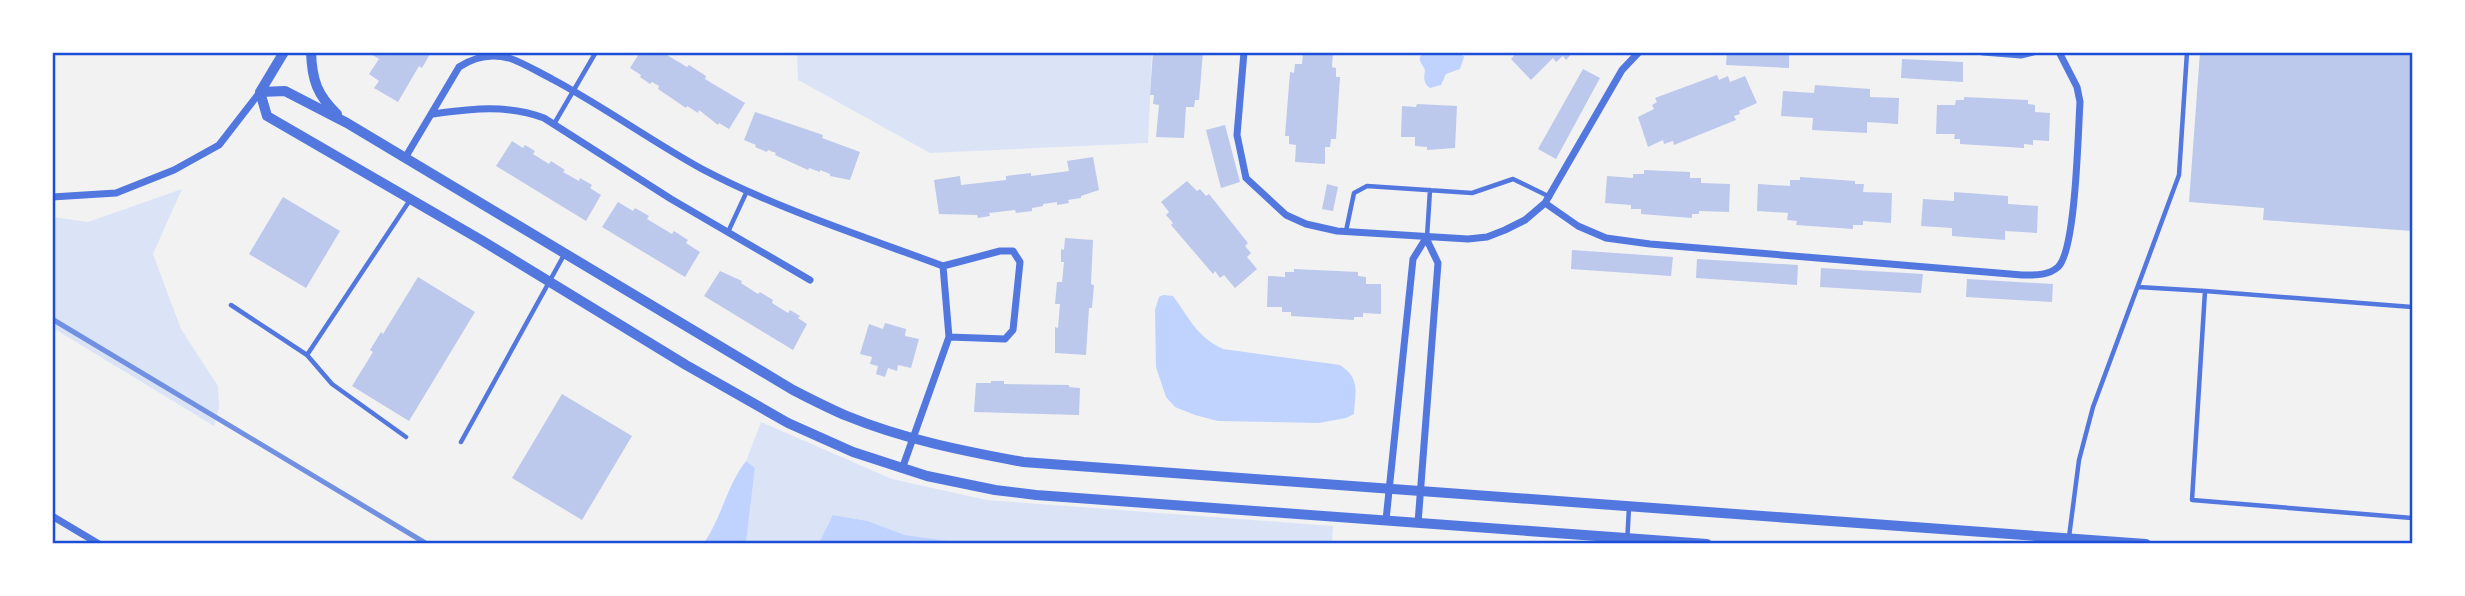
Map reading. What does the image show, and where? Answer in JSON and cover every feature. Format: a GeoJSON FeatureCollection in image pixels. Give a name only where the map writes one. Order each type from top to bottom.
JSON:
{"type":"FeatureCollection","features":[{"type":"Feature","properties":{"kind":"street"},"geometry":{"type":"LineString","coordinates":[[52,197],[116,194],[174,170],[219,145],[260,92],[284,52]]}},
{"type":"Feature","properties":{"kind":"street"},"geometry":{"type":"LineString","coordinates":[[311,52],[314,80],[321,99],[347,123]]}},
{"type":"Feature","properties":{"kind":"street"},"geometry":{"type":"LineString","coordinates":[[1244,52],[1237,135],[1246,177],[1286,215],[1306,224],[1346,232],[1468,239],[1487,237],[1525,220],[1547,200],[1622,70],[1639,52]]}},
{"type":"Feature","properties":{"kind":"street"},"geometry":{"type":"LineString","coordinates":[[1983,52],[2021,55],[2033,52]]}},
{"type":"Feature","properties":{"kind":"street"},"geometry":{"type":"LineString","coordinates":[[1547,200],[1578,226],[1606,237],[1650,244],[2022,275],[2050,273],[2060,266],[2066,257],[2072,217],[2080,102],[2077,87],[2059,52]]}},
{"type":"Feature","properties":{"kind":"street"},"geometry":{"type":"LineString","coordinates":[[405,158],[459,67],[470,60],[485,56],[510,59],[574,91],[698,167],[747,190],[943,266],[1000,251],[1013,251],[1020,262],[1013,330],[1005,339],[949,337]]}},
{"type":"Feature","properties":{"kind":"street"},"geometry":{"type":"LineString","coordinates":[[260,92],[285,91],[347,123],[793,390],[847,416],[914,438],[967,451],[1023,462],[2069,541],[2146,544]]}},
{"type":"Feature","properties":{"kind":"street"},"geometry":{"type":"LineString","coordinates":[[260,92],[267,116],[549,284],[788,423],[853,452],[902,468],[984,488],[1036,495],[1386,520],[1627,541],[1706,544]]}},
{"type":"Feature","properties":{"kind":"street"},"geometry":{"type":"LineString","coordinates":[[433,114],[480,108],[525,111],[554,125],[810,280]]}},
{"type":"Feature","properties":{"kind":"street"},"geometry":{"type":"LineString","coordinates":[[1386,520],[1413,259],[1426,238]]}},
{"type":"Feature","properties":{"kind":"street"},"geometry":{"type":"LineString","coordinates":[[1418,523],[1438,262],[1426,238]]}},
{"type":"Feature","properties":{"kind":"street"},"geometry":{"type":"LineString","coordinates":[[902,468],[949,337],[943,266]]}},
{"type":"Feature","properties":{"kind":"street"},"geometry":{"type":"LineString","coordinates":[[52,516],[99,544]]}},
{"type":"Feature","properties":{"kind":"lane"},"geometry":{"type":"LineString","coordinates":[[554,125],[596,52]]}},
{"type":"Feature","properties":{"kind":"lane"},"geometry":{"type":"LineString","coordinates":[[2069,541],[2084,435],[2102,378],[2179,175],[2187,52]]}},
{"type":"Feature","properties":{"kind":"lane"},"geometry":{"type":"LineString","coordinates":[[1346,232],[1354,193],[1367,186],[1472,193],[1513,179],[1547,200]]}},
{"type":"Feature","properties":{"kind":"lane"},"geometry":{"type":"LineString","coordinates":[[728,232],[747,190]]}},
{"type":"Feature","properties":{"kind":"lane"},"geometry":{"type":"LineString","coordinates":[[1426,238],[1430,190]]}},
{"type":"Feature","properties":{"kind":"lane"},"geometry":{"type":"LineString","coordinates":[[307,355],[410,200]]}},
{"type":"Feature","properties":{"kind":"lane"},"geometry":{"type":"LineString","coordinates":[[461,442],[564,255]]}},
{"type":"Feature","properties":{"kind":"lane"},"geometry":{"type":"LineString","coordinates":[[2138,287],[2413,307]]}},
{"type":"Feature","properties":{"kind":"lane"},"geometry":{"type":"LineString","coordinates":[[2205,291],[2192,500],[2413,518]]}},
{"type":"Feature","properties":{"kind":"lane"},"geometry":{"type":"LineString","coordinates":[[231,305],[307,355],[332,384],[407,437]]}},
{"type":"Feature","properties":{"kind":"lane"},"geometry":{"type":"LineString","coordinates":[[1627,541],[1629,506]]}},
{"type":"Feature","properties":{"kind":"shaded area"},"geometry":{"type":"Polygon","coordinates":[[[797,53],[1152,53],[1148,143],[930,153],[798,80],[797,53]]]}},
{"type":"Feature","properties":{"kind":"shaded area"},"geometry":{"type":"Polygon","coordinates":[[[182,189],[153,254],[181,329],[218,386],[219,407],[214,426],[53,328],[53,217],[88,222],[182,189]]]}},
{"type":"Feature","properties":{"kind":"shaded area"},"geometry":{"type":"Polygon","coordinates":[[[761,422],[892,479],[987,500],[1333,526],[1332,543],[963,544],[905,535],[868,521],[834,515],[819,543],[746,543],[755,468],[746,461],[761,422]]]}},
{"type":"Feature","properties":{"kind":"water"},"geometry":{"type":"Polygon","coordinates":[[[1423,53],[1461,53],[1464,57],[1460,69],[1446,74],[1441,85],[1430,88],[1425,82],[1425,70],[1420,60],[1423,53]]]}},
{"type":"Feature","properties":{"kind":"water"},"geometry":{"type":"Polygon","coordinates":[[[1173,296],[1200,333],[1223,349],[1340,365],[1354,381],[1354,414],[1319,423],[1218,421],[1175,407],[1166,397],[1156,367],[1155,310],[1159,297],[1173,296]]]}},
{"type":"Feature","properties":{"kind":"water"},"geometry":{"type":"Polygon","coordinates":[[[746,461],[755,468],[746,543],[704,543],[739,471],[746,461]]]}},
{"type":"Feature","properties":{"kind":"water"},"geometry":{"type":"Polygon","coordinates":[[[833,515],[868,521],[905,535],[963,543],[819,543],[833,515]]]}},
{"type":"Feature","properties":{"kind":"building"},"geometry":{"type":"Polygon","coordinates":[[[368,52],[430,54],[422,68],[419,66],[398,102],[374,88],[379,81],[369,74],[379,59],[368,52]]]}},
{"type":"Feature","properties":{"kind":"building"},"geometry":{"type":"Polygon","coordinates":[[[640,52],[662,52],[687,67],[689,65],[706,76],[705,79],[745,103],[729,129],[719,123],[718,125],[699,110],[698,113],[687,106],[686,108],[658,89],[659,86],[640,77],[641,75],[630,68],[640,52]]]}},
{"type":"Feature","properties":{"kind":"building"},"geometry":{"type":"Polygon","coordinates":[[[1153,52],[1203,52],[1199,100],[1195,100],[1194,107],[1186,107],[1184,138],[1156,137],[1159,105],[1153,104],[1154,95],[1150,95],[1153,52]]]}},
{"type":"Feature","properties":{"kind":"building"},"geometry":{"type":"Polygon","coordinates":[[[1303,52],[1333,52],[1332,67],[1336,68],[1336,77],[1340,77],[1336,139],[1331,139],[1330,147],[1325,147],[1325,164],[1295,162],[1296,145],[1289,144],[1289,136],[1285,136],[1290,72],[1294,73],[1295,64],[1302,64],[1303,52]]]}},
{"type":"Feature","properties":{"kind":"building"},"geometry":{"type":"Polygon","coordinates":[[[1517,52],[1573,52],[1566,60],[1563,56],[1556,62],[1553,58],[1531,80],[1511,59],[1517,52]]]}},
{"type":"Feature","properties":{"kind":"building"},"geometry":{"type":"Polygon","coordinates":[[[1727,52],[1789,52],[1789,68],[1726,65],[1727,52]]]}},
{"type":"Feature","properties":{"kind":"building"},"geometry":{"type":"Polygon","coordinates":[[[2200,52],[2412,52],[2412,231],[2263,220],[2264,208],[2189,202],[2200,52]]]}},
{"type":"Feature","properties":{"kind":"building"},"geometry":{"type":"Polygon","coordinates":[[[1902,59],[1963,62],[1963,82],[1901,78],[1902,59]]]}},
{"type":"Feature","properties":{"kind":"building"},"geometry":{"type":"Polygon","coordinates":[[[1583,69],[1600,78],[1556,159],[1538,149],[1583,69]]]}},
{"type":"Feature","properties":{"kind":"building"},"geometry":{"type":"Polygon","coordinates":[[[1717,75],[1719,80],[1728,76],[1730,82],[1745,76],[1757,103],[1739,111],[1740,114],[1734,116],[1736,120],[1674,145],[1673,141],[1664,144],[1663,140],[1648,147],[1638,117],[1654,109],[1652,105],[1657,102],[1655,98],[1717,75]]]}},
{"type":"Feature","properties":{"kind":"building"},"geometry":{"type":"Polygon","coordinates":[[[1815,85],[1870,89],[1870,97],[1899,98],[1898,124],[1867,122],[1867,133],[1812,130],[1813,118],[1781,116],[1783,91],[1814,93],[1815,85]]]}},
{"type":"Feature","properties":{"kind":"building"},"geometry":{"type":"Polygon","coordinates":[[[1964,97],[2028,100],[2028,104],[2035,105],[2035,112],[2050,113],[2049,141],[2033,140],[2033,145],[2024,144],[2024,148],[1960,144],[1960,139],[1954,139],[1955,134],[1936,134],[1937,105],[1955,105],[1956,100],[1964,100],[1964,97]]]}},
{"type":"Feature","properties":{"kind":"building"},"geometry":{"type":"Polygon","coordinates":[[[1417,104],[1457,106],[1455,148],[1427,150],[1427,147],[1415,146],[1415,137],[1401,137],[1402,106],[1416,107],[1417,104]]]}},
{"type":"Feature","properties":{"kind":"building"},"geometry":{"type":"Polygon","coordinates":[[[755,112],[823,135],[822,138],[860,152],[850,180],[830,176],[820,170],[808,170],[744,140],[755,112]]]}},
{"type":"Feature","properties":{"kind":"building"},"geometry":{"type":"Polygon","coordinates":[[[1225,125],[1240,182],[1221,188],[1206,130],[1225,125]]]}},
{"type":"Feature","properties":{"kind":"building"},"geometry":{"type":"Polygon","coordinates":[[[512,141],[523,148],[525,145],[535,151],[533,154],[549,164],[551,161],[579,181],[580,178],[592,185],[590,188],[601,195],[586,221],[496,166],[512,141]]]}},
{"type":"Feature","properties":{"kind":"building"},"geometry":{"type":"Polygon","coordinates":[[[1093,157],[1099,190],[1068,200],[1069,203],[1043,204],[1032,208],[1032,211],[989,213],[990,216],[978,218],[977,215],[939,214],[934,180],[960,176],[961,185],[1006,180],[1006,176],[1069,171],[1067,161],[1093,157]]]}},
{"type":"Feature","properties":{"kind":"building"},"geometry":{"type":"Polygon","coordinates":[[[1644,170],[1690,172],[1690,178],[1701,178],[1701,183],[1730,184],[1729,212],[1699,211],[1699,214],[1692,214],[1692,218],[1641,214],[1641,209],[1631,209],[1631,205],[1605,203],[1607,176],[1633,178],[1633,174],[1644,174],[1644,170]]]}},
{"type":"Feature","properties":{"kind":"building"},"geometry":{"type":"Polygon","coordinates":[[[1800,177],[1855,181],[1855,184],[1864,184],[1863,192],[1892,193],[1891,223],[1863,221],[1863,225],[1853,225],[1853,229],[1796,225],[1797,221],[1787,220],[1788,213],[1757,211],[1758,184],[1790,186],[1790,180],[1800,180],[1800,177]]]}},
{"type":"Feature","properties":{"kind":"building"},"geometry":{"type":"Polygon","coordinates":[[[1187,181],[1197,191],[1200,189],[1206,196],[1209,194],[1248,243],[1245,246],[1251,253],[1247,257],[1257,269],[1235,288],[1224,275],[1220,278],[1215,271],[1213,274],[1171,225],[1173,223],[1166,215],[1169,212],[1161,202],[1187,181]]]}},
{"type":"Feature","properties":{"kind":"building"},"geometry":{"type":"Polygon","coordinates":[[[1327,184],[1338,187],[1333,211],[1322,209],[1327,184]]]}},
{"type":"Feature","properties":{"kind":"building"},"geometry":{"type":"Polygon","coordinates":[[[1954,192],[2008,196],[2008,204],[2038,206],[2037,233],[2005,231],[2005,240],[1952,236],[1952,228],[1921,226],[1923,199],[1954,201],[1954,192]]]}},
{"type":"Feature","properties":{"kind":"building"},"geometry":{"type":"Polygon","coordinates":[[[283,197],[340,231],[306,288],[249,254],[283,197]]]}},
{"type":"Feature","properties":{"kind":"building"},"geometry":{"type":"Polygon","coordinates":[[[618,202],[649,216],[647,219],[672,234],[674,231],[700,252],[685,277],[602,227],[618,202]]]}},
{"type":"Feature","properties":{"kind":"building"},"geometry":{"type":"Polygon","coordinates":[[[1065,238],[1093,240],[1091,284],[1094,285],[1092,308],[1089,308],[1086,355],[1055,353],[1055,327],[1058,328],[1060,304],[1055,304],[1057,282],[1062,282],[1064,262],[1061,262],[1061,249],[1064,250],[1065,238]]]}},
{"type":"Feature","properties":{"kind":"building"},"geometry":{"type":"Polygon","coordinates":[[[1572,250],[1673,257],[1671,276],[1571,269],[1572,250]]]}},
{"type":"Feature","properties":{"kind":"building"},"geometry":{"type":"Polygon","coordinates":[[[1697,259],[1798,265],[1797,285],[1696,278],[1697,259]]]}},
{"type":"Feature","properties":{"kind":"building"},"geometry":{"type":"Polygon","coordinates":[[[1821,268],[1923,274],[1921,293],[1820,287],[1821,268]]]}},
{"type":"Feature","properties":{"kind":"building"},"geometry":{"type":"Polygon","coordinates":[[[1294,269],[1358,272],[1358,276],[1366,277],[1366,284],[1381,284],[1381,314],[1363,313],[1363,317],[1354,317],[1354,320],[1291,316],[1291,312],[1282,312],[1282,307],[1267,307],[1268,276],[1285,277],[1285,272],[1294,272],[1294,269]]]}},
{"type":"Feature","properties":{"kind":"building"},"geometry":{"type":"Polygon","coordinates":[[[720,271],[773,300],[772,303],[788,313],[790,310],[800,316],[798,318],[807,324],[793,350],[704,296],[720,271]]]}},
{"type":"Feature","properties":{"kind":"building"},"geometry":{"type":"Polygon","coordinates":[[[418,277],[475,312],[409,421],[352,386],[373,352],[370,350],[418,277]]]}},
{"type":"Feature","properties":{"kind":"building"},"geometry":{"type":"Polygon","coordinates":[[[1967,279],[2053,284],[2052,302],[1966,297],[1967,279]]]}},
{"type":"Feature","properties":{"kind":"building"},"geometry":{"type":"Polygon","coordinates":[[[885,323],[906,329],[905,336],[919,339],[911,368],[898,365],[897,371],[888,368],[885,377],[876,374],[878,366],[870,364],[872,357],[860,354],[869,324],[883,329],[885,323]]]}},
{"type":"Feature","properties":{"kind":"building"},"geometry":{"type":"Polygon","coordinates":[[[1004,381],[1004,384],[1069,385],[1080,388],[1079,415],[974,412],[976,383],[1004,381]]]}},
{"type":"Feature","properties":{"kind":"building"},"geometry":{"type":"Polygon","coordinates":[[[562,394],[632,436],[582,520],[512,478],[562,394]]]}},
{"type":"Feature","properties":{"kind":"railway"},"geometry":{"type":"LineString","coordinates":[[52,319],[427,544]]}}]}
